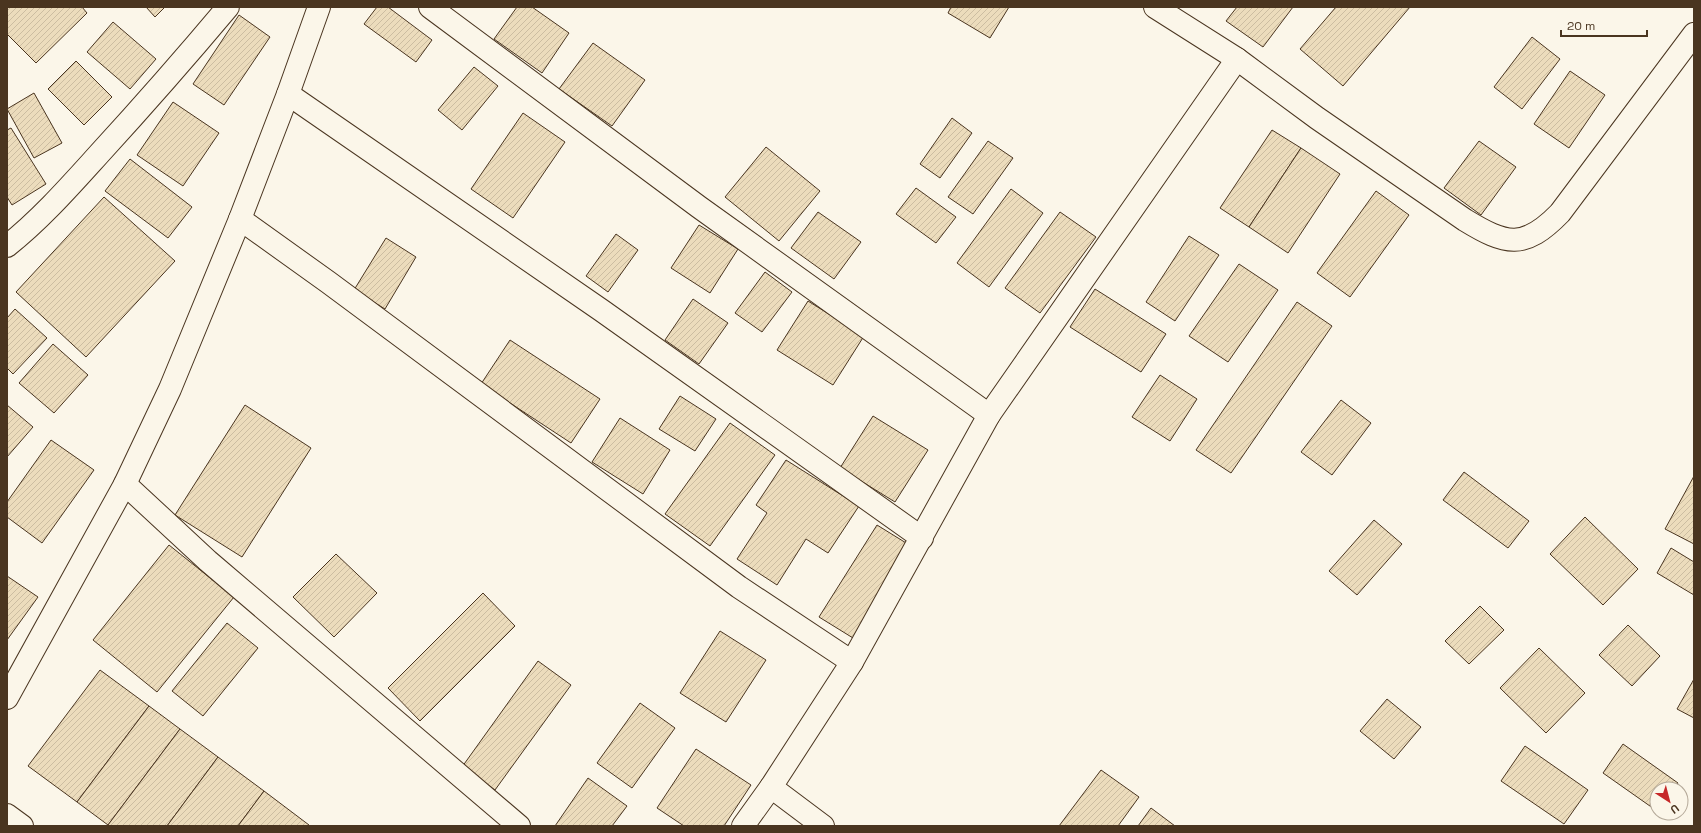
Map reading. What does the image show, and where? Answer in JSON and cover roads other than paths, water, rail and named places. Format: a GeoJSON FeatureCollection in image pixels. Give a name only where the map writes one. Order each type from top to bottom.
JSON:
{"type":"FeatureCollection","features":[{"type":"Feature","properties":{"kind":"street"},"geometry":{"type":"LineString","coordinates":[[7,246],[29,228],[88,166],[170,77],[228,7]]}},
{"type":"Feature","properties":{"kind":"street"},"geometry":{"type":"LineString","coordinates":[[7,698],[125,484],[170,389],[240,219],[288,94],[319,7]]}},
{"type":"Feature","properties":{"kind":"street"},"geometry":{"type":"LineString","coordinates":[[430,7],[705,211],[989,415]]}},
{"type":"Feature","properties":{"kind":"street"},"geometry":{"type":"LineString","coordinates":[[1155,7],[1236,59],[1317,118],[1465,220],[1488,234],[1504,240],[1526,239],[1544,230],[1560,214],[1694,34]]}},
{"type":"Feature","properties":{"kind":"street"},"geometry":{"type":"LineString","coordinates":[[743,826],[771,787],[852,662],[989,415],[1236,59]]}},
{"type":"Feature","properties":{"kind":"street"},"geometry":{"type":"LineString","coordinates":[[288,94],[608,314],[922,538]]}},
{"type":"Feature","properties":{"kind":"street"},"geometry":{"type":"LineString","coordinates":[[240,219],[328,282],[739,587],[852,662]]}},
{"type":"Feature","properties":{"kind":"street"},"geometry":{"type":"LineString","coordinates":[[125,484],[208,561],[519,826]]}},
{"type":"Feature","properties":{"kind":"street"},"geometry":{"type":"LineString","coordinates":[[771,787],[823,826]]}},
{"type":"Feature","properties":{"kind":"street"},"geometry":{"type":"LineString","coordinates":[[7,815],[22,826]]}}]}
